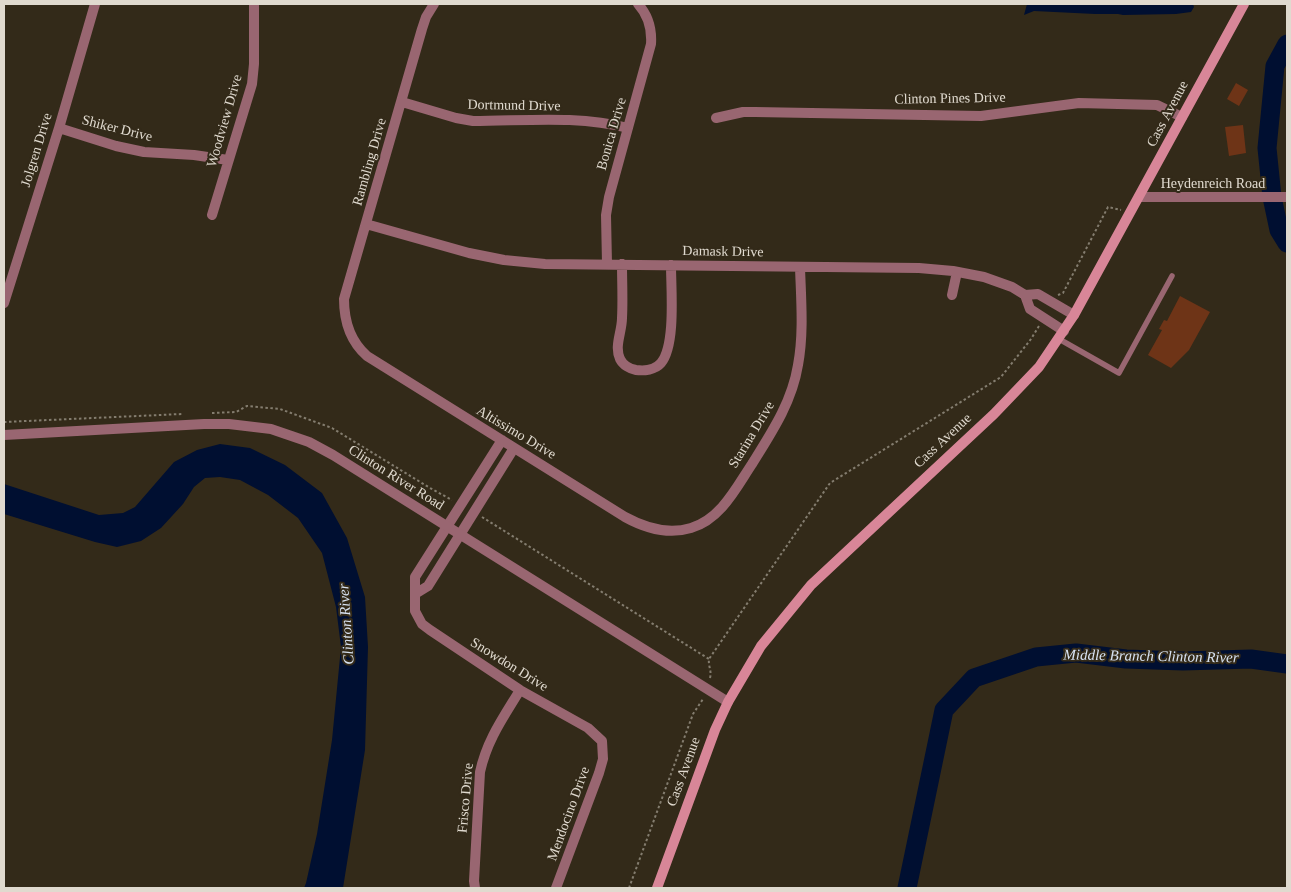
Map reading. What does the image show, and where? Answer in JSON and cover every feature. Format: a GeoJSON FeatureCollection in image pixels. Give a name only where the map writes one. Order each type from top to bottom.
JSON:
{"type":"FeatureCollection","features":[{"type":"Feature","properties":{"kind":"main road","name":"Cass Avenue"},"geometry":{"type":"LineString","coordinates":[[657,888],[706,753],[728,702],[761,646],[811,585],[1013,396],[1039,368],[1074,315],[1243,4]]}},
{"type":"Feature","properties":{"kind":"street","name":"Jolgren Drive"},"geometry":{"type":"LineString","coordinates":[[4,303],[95,4]]}},
{"type":"Feature","properties":{"kind":"street","name":"Woodview Drive"},"geometry":{"type":"LineString","coordinates":[[212,215],[252,84],[254,4]]}},
{"type":"Feature","properties":{"kind":"street","name":"Rambling Drive"},"geometry":{"type":"LineString","coordinates":[[349,331],[344,316],[344,299],[425,20],[434,4]]}},
{"type":"Feature","properties":{"kind":"street","name":"Bonica Drive"},"geometry":{"type":"LineString","coordinates":[[606,264],[607,206],[650,51],[650,29],[644,12],[638,4]]}},
{"type":"Feature","properties":{"kind":"street","name":"Dortmund Drive"},"geometry":{"type":"LineString","coordinates":[[402,102],[473,121],[586,121],[608,123],[628,128]]}},
{"type":"Feature","properties":{"kind":"street","name":"Clinton Pines Drive"},"geometry":{"type":"LineString","coordinates":[[716,118],[743,112],[991,115],[1080,103],[1158,105],[1182,117]]}},
{"type":"Feature","properties":{"kind":"street","name":"Shiker Drive"},"geometry":{"type":"LineString","coordinates":[[58,128],[116,146],[144,152],[194,155],[228,160]]}},
{"type":"Feature","properties":{"kind":"street","name":"Heydenreich Road"},"geometry":{"type":"LineString","coordinates":[[1139,197],[1287,198]]}},
{"type":"Feature","properties":{"kind":"street","name":"Damask Drive"},"geometry":{"type":"LineString","coordinates":[[366,224],[433,244],[484,256],[545,264],[919,268],[957,272],[1000,282],[1025,296],[1038,294],[1074,315]]}},
{"type":"Feature","properties":{"kind":"street"},"geometry":{"type":"LineString","coordinates":[[622,264],[622,321],[618,350],[620,360],[624,364],[633,369],[643,370],[657,366],[663,360],[668,347],[671,265]]}},
{"type":"Feature","properties":{"kind":"street","name":"Starina Drive"},"geometry":{"type":"LineString","coordinates":[[684,530],[704,523],[725,504],[776,426],[784,410],[799,364],[800,267]]}},
{"type":"Feature","properties":{"kind":"street"},"geometry":{"type":"LineString","coordinates":[[952,295],[957,272]]}},
{"type":"Feature","properties":{"kind":"street"},"geometry":{"type":"LineString","coordinates":[[1025,296],[1030,309],[1044,318],[1062,335]]}},
{"type":"Feature","properties":{"kind":"street","name":"Altissimo Drive"},"geometry":{"type":"LineString","coordinates":[[349,331],[355,344],[367,356],[634,522],[661,530],[684,530]]}},
{"type":"Feature","properties":{"kind":"street","name":"Clinton River Road"},"geometry":{"type":"LineString","coordinates":[[4,435],[229,424],[271,429],[308,442],[333,455],[728,702]]}},
{"type":"Feature","properties":{"kind":"street","name":"Snowdon Drive"},"geometry":{"type":"LineString","coordinates":[[502,440],[415,577],[415,611],[422,624],[520,690],[588,728],[602,741],[603,748]]}},
{"type":"Feature","properties":{"kind":"street"},"geometry":{"type":"LineString","coordinates":[[415,594],[428,586],[514,448]]}},
{"type":"Feature","properties":{"kind":"street","name":"Frisco Drive"},"geometry":{"type":"LineString","coordinates":[[476,888],[474,881],[480,772],[493,732],[520,690]]}},
{"type":"Feature","properties":{"kind":"street","name":"Mendocino Drive"},"geometry":{"type":"LineString","coordinates":[[556,888],[599,774],[603,759],[603,748]]}},
{"type":"Feature","properties":{"kind":"lane"},"geometry":{"type":"LineString","coordinates":[[1062,335],[1119,373],[1172,276]]}},
{"type":"Feature","properties":{"kind":"path"},"geometry":{"type":"LineString","coordinates":[[1052,302],[1056,295],[1063,293],[1108,207],[1130,213]]}},
{"type":"Feature","properties":{"kind":"path"},"geometry":{"type":"LineString","coordinates":[[711,673],[708,664],[709,659],[830,483],[1001,377],[1031,339],[1044,318]]}},
{"type":"Feature","properties":{"kind":"path"},"geometry":{"type":"LineString","coordinates":[[209,413],[236,412],[247,406],[280,409],[332,428],[430,488],[461,504]]}},
{"type":"Feature","properties":{"kind":"path"},"geometry":{"type":"LineString","coordinates":[[4,422],[182,414]]}},
{"type":"Feature","properties":{"kind":"path"},"geometry":{"type":"LineString","coordinates":[[474,512],[709,659]]}},
{"type":"Feature","properties":{"kind":"path"},"geometry":{"type":"LineString","coordinates":[[629,888],[693,714],[698,704],[702,702]]}},
{"type":"Feature","properties":{"kind":"water"},"geometry":{"type":"Polygon","coordinates":[[[1027,4],[1193,4],[1194,7],[1191,12],[1176,14],[1123,15],[1034,11],[1024,15],[1027,4]]]}},
{"type":"Feature","properties":{"kind":"water","name":"Clinton River"},"geometry":{"type":"Polygon","coordinates":[[[220,444],[250,448],[285,465],[322,493],[347,538],[365,597],[368,647],[365,750],[343,888],[304,888],[317,834],[332,740],[341,647],[336,607],[322,553],[298,518],[268,495],[240,480],[220,477],[205,478],[194,487],[183,504],[161,528],[141,541],[117,547],[4,514],[4,484],[99,515],[123,513],[135,507],[174,462],[197,450],[220,444]]]}},
{"type":"Feature","properties":{"kind":"building"},"geometry":{"type":"Polygon","coordinates":[[[1236,83],[1248,90],[1239,106],[1227,99],[1236,83]]]}},
{"type":"Feature","properties":{"kind":"building"},"geometry":{"type":"Polygon","coordinates":[[[1243,125],[1246,153],[1229,156],[1225,127],[1243,125]]]}},
{"type":"Feature","properties":{"kind":"building"},"geometry":{"type":"Polygon","coordinates":[[[1180,296],[1210,312],[1189,350],[1171,368],[1148,355],[1162,330],[1159,329],[1164,320],[1167,321],[1180,296]]]}},
{"type":"Feature","properties":{"kind":"waterway","name":"Middle Branch Clinton River"},"geometry":{"type":"LineString","coordinates":[[1287,44],[1275,66],[1267,148],[1272,197],[1279,230],[1287,243]]}},
{"type":"Feature","properties":{"kind":"waterway","name":"Middle Branch Clinton River"},"geometry":{"type":"LineString","coordinates":[[907,888],[944,710],[974,678],[1036,657],[1076,653],[1126,659],[1183,661],[1251,659],[1287,664]]}}]}
